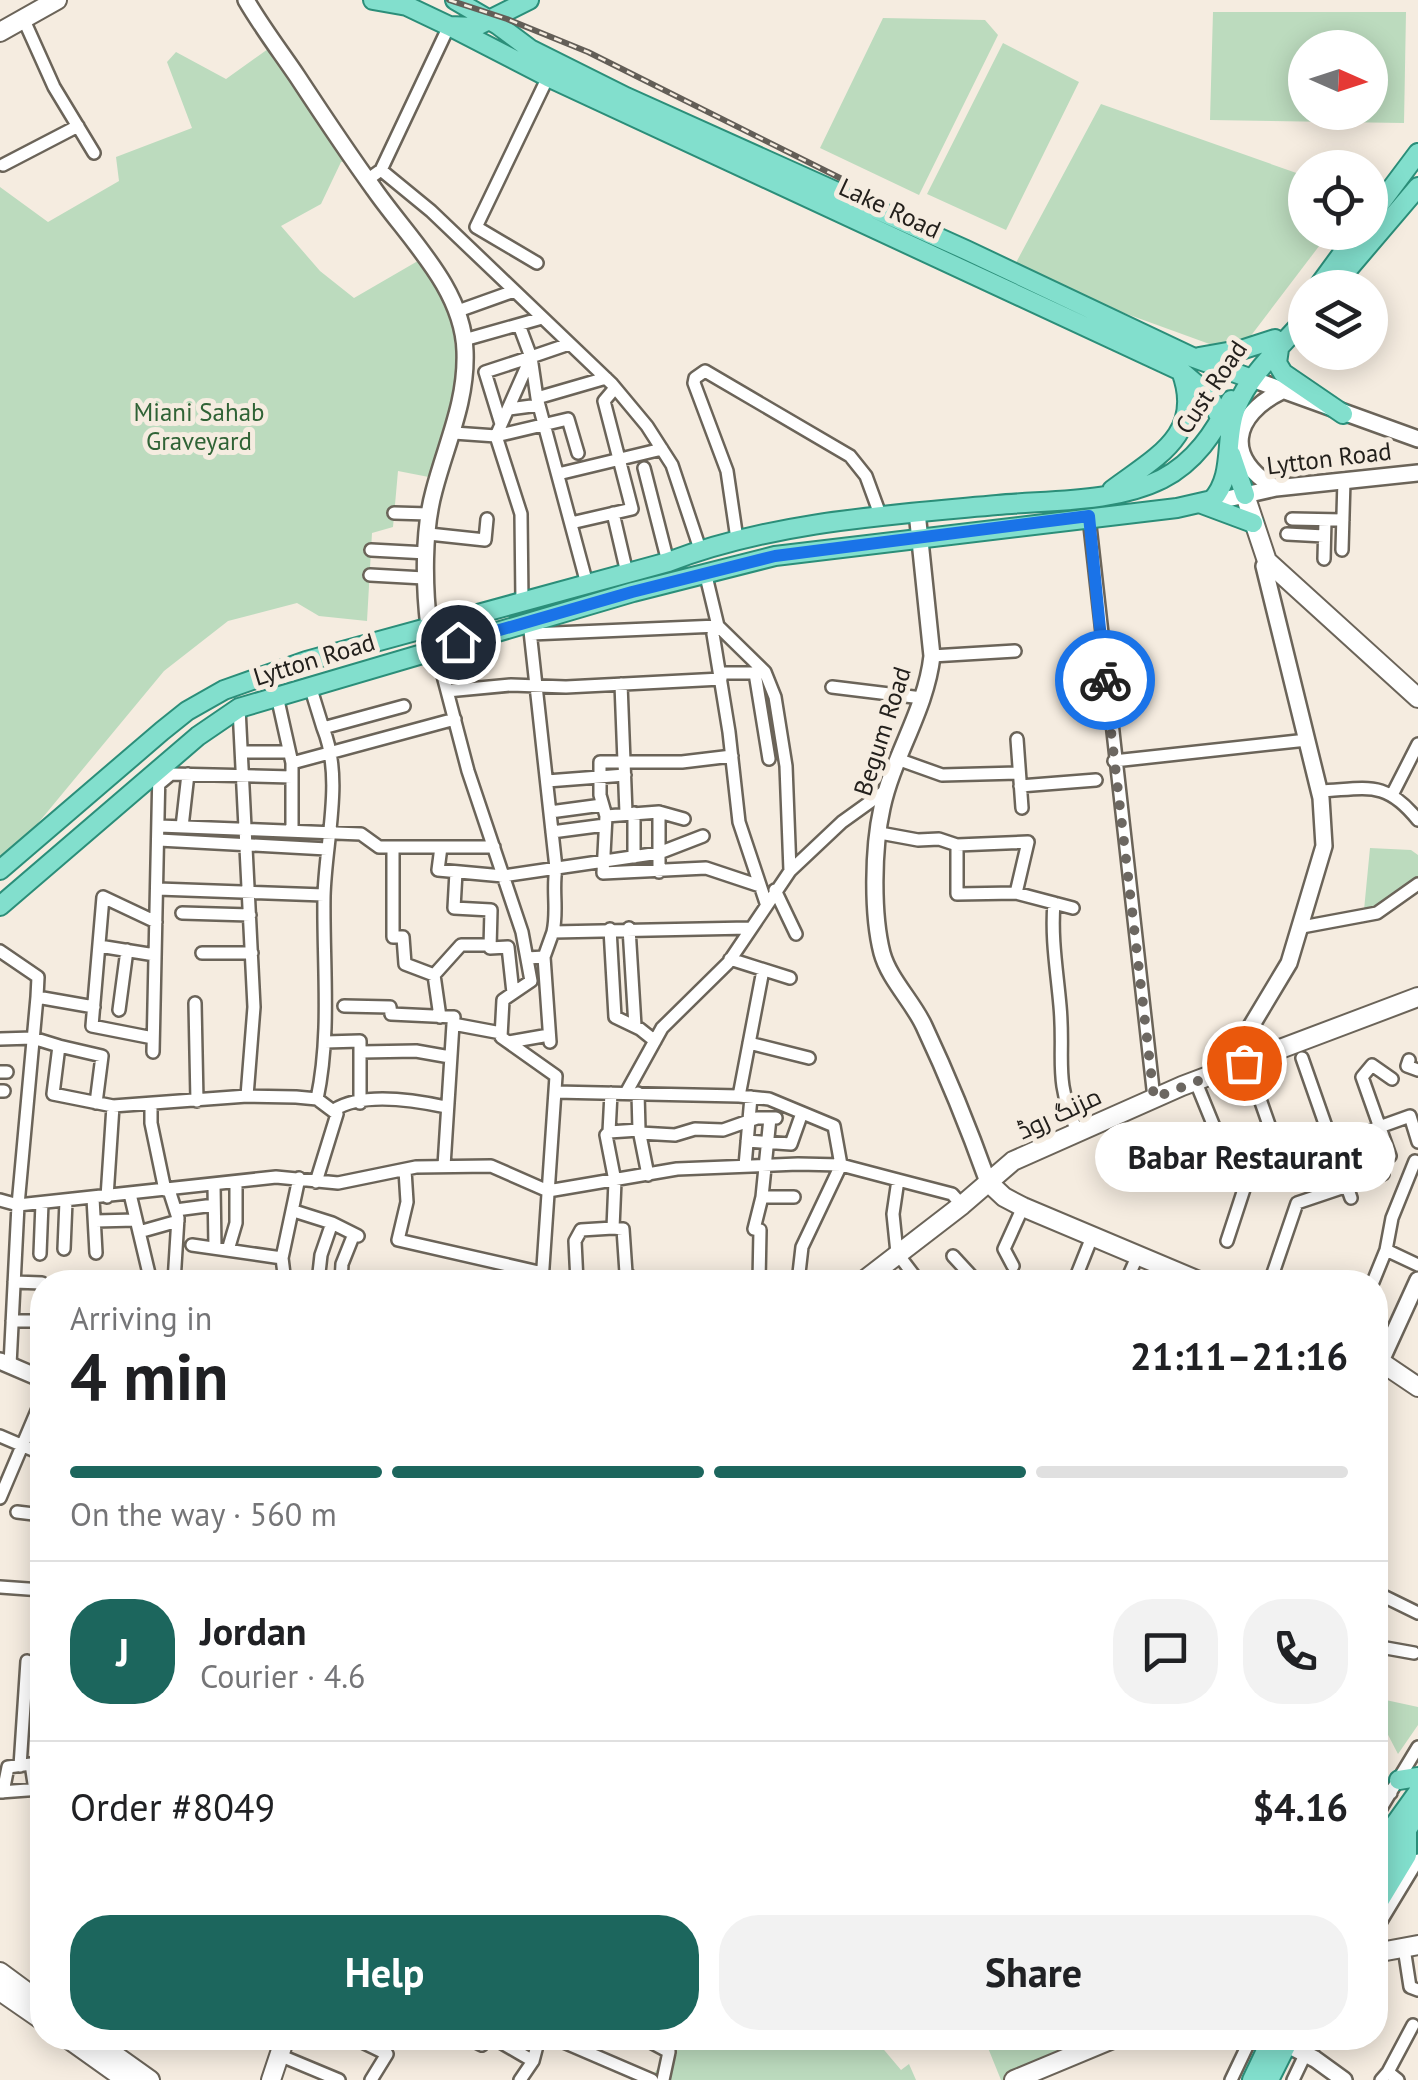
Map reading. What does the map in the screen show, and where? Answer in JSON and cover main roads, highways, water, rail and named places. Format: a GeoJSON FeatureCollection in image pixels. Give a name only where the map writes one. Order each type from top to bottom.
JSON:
{"type":"FeatureCollection","features":[{"type":"Feature","properties":{"kind":"main road"},"geometry":{"type":"LineString","coordinates":[[0,18],[57,0]]}},
{"type":"Feature","properties":{"kind":"main road","name":"Lake Road"},"geometry":{"type":"LineString","coordinates":[[372,0],[407,6],[548,77],[1188,364],[1221,417],[1253,523]]}},
{"type":"Feature","properties":{"kind":"main road"},"geometry":{"type":"LineString","coordinates":[[455,0],[530,49],[626,98],[966,250],[1188,364],[1247,378]]}},
{"type":"Feature","properties":{"kind":"main road"},"geometry":{"type":"LineString","coordinates":[[449,26],[475,27],[528,0]]}},
{"type":"Feature","properties":{"kind":"main road"},"geometry":{"type":"LineString","coordinates":[[0,32],[27,9]]}},
{"type":"Feature","properties":{"kind":"main road"},"geometry":{"type":"LineString","coordinates":[[1388,193],[1418,153]]}},
{"type":"Feature","properties":{"kind":"main road"},"geometry":{"type":"LineString","coordinates":[[1347,270],[1418,187]]}},
{"type":"Feature","properties":{"kind":"main road","name":"Cust Road"},"geometry":{"type":"LineString","coordinates":[[1277,344],[1288,328]]}},
{"type":"Feature","properties":{"kind":"main road","name":"Cust Road"},"geometry":{"type":"LineString","coordinates":[[1087,497],[1142,486],[1180,468],[1195,455],[1247,378],[1288,334]]}},
{"type":"Feature","properties":{"kind":"main road"},"geometry":{"type":"LineString","coordinates":[[1188,364],[1277,344],[1277,363],[1283,372],[1343,414]]}},
{"type":"Feature","properties":{"kind":"main road"},"geometry":{"type":"LineString","coordinates":[[1108,494],[1152,460],[1182,430],[1190,398],[1188,364]]}},
{"type":"Feature","properties":{"kind":"main road","name":"Cust Road"},"geometry":{"type":"LineString","coordinates":[[1202,504],[1212,500],[1222,488],[1234,411],[1247,378]]}},
{"type":"Feature","properties":{"kind":"main road","name":"Lytton Road"},"geometry":{"type":"LineString","coordinates":[[0,870],[186,711],[251,678],[778,530],[917,512],[1087,497]]}},
{"type":"Feature","properties":{"kind":"main road"},"geometry":{"type":"LineString","coordinates":[[1202,504],[1253,523],[1264,556],[1418,698]]}},
{"type":"Feature","properties":{"kind":"main road","name":"Lytton Road"},"geometry":{"type":"LineString","coordinates":[[0,906],[159,776],[215,722],[248,705],[436,649],[529,628],[706,572],[775,556],[1202,504]]}},
{"type":"Feature","properties":{"kind":"main road"},"geometry":{"type":"LineString","coordinates":[[248,705],[251,678]]}},
{"type":"Feature","properties":{"kind":"main road","name":"مزنگ روڈ"},"geometry":{"type":"LineString","coordinates":[[880,1270],[1013,1162],[1195,1080],[1418,996]]}},
{"type":"Feature","properties":{"kind":"main road"},"geometry":{"type":"LineString","coordinates":[[988,1182],[1023,1208],[1170,1270]]}},
{"type":"Feature","properties":{"kind":"main road"},"geometry":{"type":"LineString","coordinates":[[1388,1367],[1418,1387]]}},
{"type":"Feature","properties":{"kind":"main road"},"geometry":{"type":"LineString","coordinates":[[1395,1786],[1418,1777]]}},
{"type":"Feature","properties":{"kind":"main road"},"geometry":{"type":"LineString","coordinates":[[1388,1834],[1418,1792]]}},
{"type":"Feature","properties":{"kind":"main road"},"geometry":{"type":"LineString","coordinates":[[1388,1858],[1413,1820]]}},
{"type":"Feature","properties":{"kind":"main road"},"geometry":{"type":"LineString","coordinates":[[1388,1886],[1407,1855],[1413,1820]]}},
{"type":"Feature","properties":{"kind":"main road"},"geometry":{"type":"LineString","coordinates":[[0,1972],[30,1994]]}},
{"type":"Feature","properties":{"kind":"main road"},"geometry":{"type":"LineString","coordinates":[[0,1991],[30,2012]]}},
{"type":"Feature","properties":{"kind":"main road"},"geometry":{"type":"LineString","coordinates":[[85,2050],[126,2080]]}},
{"type":"Feature","properties":{"kind":"main road"},"geometry":{"type":"LineString","coordinates":[[107,2050],[150,2080]]}},
{"type":"Feature","properties":{"kind":"main road"},"geometry":{"type":"LineString","coordinates":[[271,2080],[281,2050]]}},
{"type":"Feature","properties":{"kind":"main road"},"geometry":{"type":"LineString","coordinates":[[1014,2080],[1086,2050]]}},
{"type":"Feature","properties":{"kind":"main road"},"geometry":{"type":"LineString","coordinates":[[1252,2080],[1275,2050]]}},
{"type":"Feature","properties":{"kind":"main road"},"geometry":{"type":"LineString","coordinates":[[1269,2080],[1280,2050]]}},
{"type":"Feature","properties":{"kind":"railway"},"geometry":{"type":"LineString","coordinates":[[449,0],[588,52],[842,179]]}},
{"type":"Feature","properties":{"kind":"place","name":"Babar Restaurant"},"geometry":{"type":"Point","coordinates":[1244,1063]}},
{"type":"Feature","properties":{"kind":"park label","name":"Miani Sahab Graveyard"},"geometry":{"type":"Point","coordinates":[199,426]}}]}
